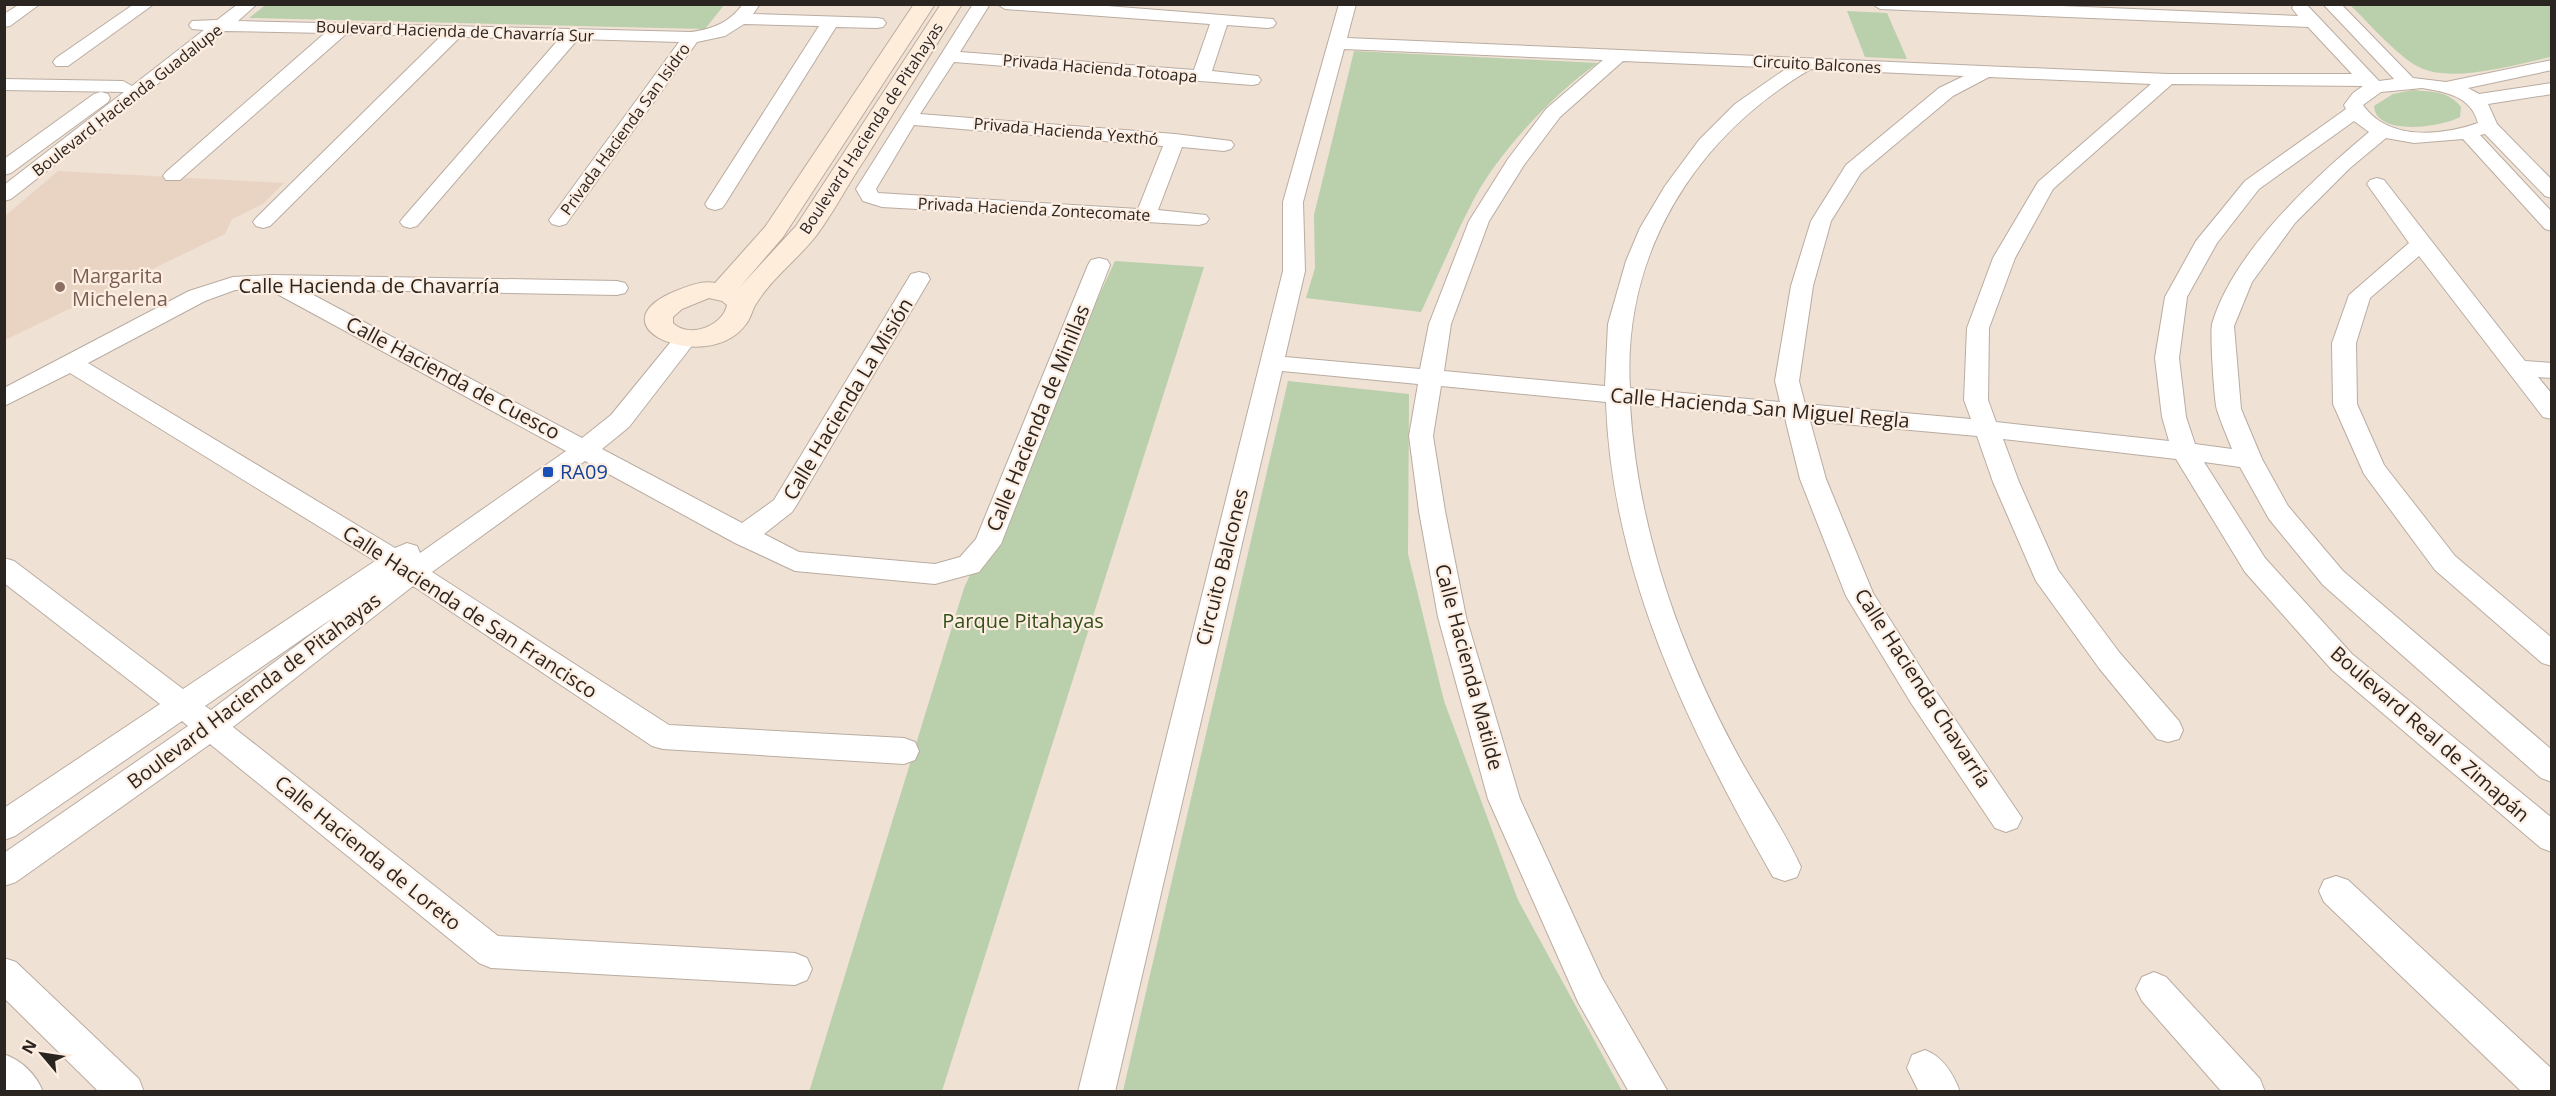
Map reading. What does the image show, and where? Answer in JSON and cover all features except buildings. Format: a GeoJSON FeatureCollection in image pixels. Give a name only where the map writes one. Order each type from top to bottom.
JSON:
{"type":"FeatureCollection","features":[{"type":"Feature","properties":{"kind":"street"},"geometry":{"type":"LineString","coordinates":[[4,22],[32,4]]}},
{"type":"Feature","properties":{"kind":"street"},"geometry":{"type":"LineString","coordinates":[[62,62],[146,4]]}},
{"type":"Feature","properties":{"kind":"street","name":"Boulevard Hacienda Guadalupe"},"geometry":{"type":"LineString","coordinates":[[4,169],[117,87],[223,4]]}},
{"type":"Feature","properties":{"kind":"street","name":"Boulevard Hacienda Guadalupe"},"geometry":{"type":"LineString","coordinates":[[9,188],[144,87],[249,4]]}},
{"type":"Feature","properties":{"kind":"street","name":"Boulevard Hacienda de Pitahayas"},"geometry":{"type":"LineString","coordinates":[[731,297],[925,4]]}},
{"type":"Feature","properties":{"kind":"street","name":"Boulevard Hacienda de Pitahayas"},"geometry":{"type":"LineString","coordinates":[[731,297],[806,231],[952,4]]}},
{"type":"Feature","properties":{"kind":"street"},"geometry":{"type":"LineString","coordinates":[[908,119],[982,4]]}},
{"type":"Feature","properties":{"kind":"street"},"geometry":{"type":"LineString","coordinates":[[1005,4],[1267,23]]}},
{"type":"Feature","properties":{"kind":"street","name":"Circuito Balcones"},"geometry":{"type":"LineString","coordinates":[[1096,1092],[1294,270],[1293,202],[1348,4]]}},
{"type":"Feature","properties":{"kind":"street"},"geometry":{"type":"LineString","coordinates":[[1880,4],[2313,22]]}},
{"type":"Feature","properties":{"kind":"street"},"geometry":{"type":"LineString","coordinates":[[2297,4],[2372,84]]}},
{"type":"Feature","properties":{"kind":"street"},"geometry":{"type":"LineString","coordinates":[[2331,4],[2408,84]]}},
{"type":"Feature","properties":{"kind":"street"},"geometry":{"type":"LineString","coordinates":[[747,12],[830,22],[878,23]]}},
{"type":"Feature","properties":{"kind":"street","name":"Boulevard Hacienda de Chavarría Sur"},"geometry":{"type":"LineString","coordinates":[[198,24],[691,37],[712,34],[728,28],[747,12]]}},
{"type":"Feature","properties":{"kind":"street"},"geometry":{"type":"LineString","coordinates":[[1201,76],[1220,20]]}},
{"type":"Feature","properties":{"kind":"street"},"geometry":{"type":"LineString","coordinates":[[715,204],[830,22]]}},
{"type":"Feature","properties":{"kind":"street"},"geometry":{"type":"LineString","coordinates":[[173,176],[343,27]]}},
{"type":"Feature","properties":{"kind":"street"},"geometry":{"type":"LineString","coordinates":[[263,222],[455,32]]}},
{"type":"Feature","properties":{"kind":"street"},"geometry":{"type":"LineString","coordinates":[[410,222],[573,34]]}},
{"type":"Feature","properties":{"kind":"street","name":"Privada Hacienda San Isidro"},"geometry":{"type":"LineString","coordinates":[[560,220],[691,37]]}},
{"type":"Feature","properties":{"kind":"street","name":"Circuito Balcones"},"geometry":{"type":"LineString","coordinates":[[1337,43],[1987,72],[2167,79],[2297,79],[2448,87]]}},
{"type":"Feature","properties":{"kind":"street","name":"Calle Hacienda Matilde"},"geometry":{"type":"LineString","coordinates":[[1620,54],[1554,113],[1515,163],[1479,221],[1440,324],[1429,378],[1421,436],[1432,511],[1452,617],[1504,799],[1590,990],[1650,1092]]}},
{"type":"Feature","properties":{"kind":"street","name":"Privada Hacienda Totoapa"},"geometry":{"type":"LineString","coordinates":[[948,56],[1252,80]]}},
{"type":"Feature","properties":{"kind":"street"},"geometry":{"type":"LineString","coordinates":[[1785,867],[1752,811],[1703,718],[1660,615],[1629,507],[1619,436],[1618,331],[1641,248],[1675,184],[1709,140],[1751,99],[1775,81],[1806,64]]}},
{"type":"Feature","properties":{"kind":"street"},"geometry":{"type":"LineString","coordinates":[[2448,87],[2552,65]]}},
{"type":"Feature","properties":{"kind":"street","name":"Calle Hacienda Chavarría"},"geometry":{"type":"LineString","coordinates":[[1987,72],[1946,92],[1853,169],[1821,221],[1802,286],[1787,381],[1813,479],[1860,596],[1922,695],[2006,818]]}},
{"type":"Feature","properties":{"kind":"street"},"geometry":{"type":"LineString","coordinates":[[2167,79],[2045,186],[2004,258],[1978,328],[1976,400],[2006,482],[2046,574],[2109,660],[2168,730]]}},
{"type":"Feature","properties":{"kind":"street","name":"Circuito Balcones"},"geometry":{"type":"LineString","coordinates":[[2297,79],[2327,90],[2355,108],[2363,119],[2383,131]]}},
{"type":"Feature","properties":{"kind":"street"},"geometry":{"type":"LineString","coordinates":[[4,84],[144,87]]}},
{"type":"Feature","properties":{"kind":"street","name":"Boulevard Real de Zimapán"},"geometry":{"type":"LineString","coordinates":[[2372,84],[2359,96],[2355,108],[2252,185],[2207,241],[2176,297],[2167,358],[2174,417],[2185,453],[2255,565],[2342,662],[2552,838]]}},
{"type":"Feature","properties":{"kind":"street"},"geometry":{"type":"LineString","coordinates":[[2448,87],[2478,100],[2552,88]]}},
{"type":"Feature","properties":{"kind":"street"},"geometry":{"type":"LineString","coordinates":[[2478,100],[2486,112],[2488,126],[2552,192]]}},
{"type":"Feature","properties":{"kind":"street","name":"Privada Hacienda Yexthó"},"geometry":{"type":"LineString","coordinates":[[908,119],[1224,145]]}},
{"type":"Feature","properties":{"kind":"street","name":"Privada Hacienda Zontecomate"},"geometry":{"type":"LineString","coordinates":[[908,119],[866,189],[870,197],[882,201],[1199,219]]}},
{"type":"Feature","properties":{"kind":"street"},"geometry":{"type":"LineString","coordinates":[[2488,126],[2469,134],[2443,139],[2412,137],[2383,131],[2343,164],[2288,219],[2241,281],[2223,326],[2224,363],[2229,409],[2249,459],[2278,512],[2333,578],[2552,769]]}},
{"type":"Feature","properties":{"kind":"street"},"geometry":{"type":"LineString","coordinates":[[2469,134],[2552,225]]}},
{"type":"Feature","properties":{"kind":"street"},"geometry":{"type":"LineString","coordinates":[[1146,215],[1175,140]]}},
{"type":"Feature","properties":{"kind":"street"},"geometry":{"type":"LineString","coordinates":[[2377,184],[2552,411]]}},
{"type":"Feature","properties":{"kind":"street"},"geometry":{"type":"LineString","coordinates":[[2421,244],[2360,295],[2344,343],[2345,404],[2373,468],[2445,563],[2552,655]]}},
{"type":"Feature","properties":{"kind":"street","name":"Calle Hacienda de Minillas"},"geometry":{"type":"LineString","coordinates":[[969,565],[988,544],[1099,265]]}},
{"type":"Feature","properties":{"kind":"street","name":"Calle Hacienda La Misión"},"geometry":{"type":"LineString","coordinates":[[744,536],[783,506],[919,279]]}},
{"type":"Feature","properties":{"kind":"street","name":"Calle Hacienda de Cuesco"},"geometry":{"type":"LineString","coordinates":[[272,282],[744,536],[795,561],[935,574],[969,565]]}},
{"type":"Feature","properties":{"kind":"street","name":"Calle Hacienda de Chavarría"},"geometry":{"type":"LineString","coordinates":[[4,398],[197,296],[233,284],[272,282],[617,288]]}},
{"type":"Feature","properties":{"kind":"street"},"geometry":{"type":"LineString","coordinates":[[696,292],[731,297],[738,317],[722,330],[698,337],[680,337],[666,332],[660,326],[659,318],[663,310],[682,296],[696,292]]}},
{"type":"Feature","properties":{"kind":"street","name":"Boulevard Hacienda de Pitahayas"},"geometry":{"type":"LineString","coordinates":[[4,826],[182,704],[403,567],[576,445],[620,421],[680,337]]}},
{"type":"Feature","properties":{"kind":"street","name":"Calle Hacienda de San Francisco"},"geometry":{"type":"LineString","coordinates":[[70,363],[403,567],[663,737],[904,751]]}},
{"type":"Feature","properties":{"kind":"street","name":"Calle Hacienda San Miguel Regla"},"geometry":{"type":"LineString","coordinates":[[1271,363],[1986,429],[2249,459]]}},
{"type":"Feature","properties":{"kind":"street"},"geometry":{"type":"LineString","coordinates":[[2518,368],[2552,371]]}},
{"type":"Feature","properties":{"kind":"street","name":"Boulevard Hacienda de Pitahayas"},"geometry":{"type":"LineString","coordinates":[[4,872],[211,727],[403,567]]}},
{"type":"Feature","properties":{"kind":"street","name":"Calle Hacienda de Loreto"},"geometry":{"type":"LineString","coordinates":[[4,568],[182,704],[491,952],[795,969]]}},
{"type":"Feature","properties":{"kind":"street"},"geometry":{"type":"LineString","coordinates":[[2336,891],[2549,1092]]}},
{"type":"Feature","properties":{"kind":"street"},"geometry":{"type":"LineString","coordinates":[[4,974],[126,1092]]}},
{"type":"Feature","properties":{"kind":"street"},"geometry":{"type":"LineString","coordinates":[[2154,989],[2247,1092]]}},
{"type":"Feature","properties":{"kind":"street"},"geometry":{"type":"LineString","coordinates":[[4,1072],[25,1092]]}},
{"type":"Feature","properties":{"kind":"shaded area","name":"Margarita Michelena"},"geometry":{"type":"Polygon","coordinates":[[[58,171],[284,183],[263,204],[232,219],[225,234],[5,340],[5,216],[58,171]]]}},
{"type":"Feature","properties":{"kind":"green space"},"geometry":{"type":"Polygon","coordinates":[[[267,4],[724,5],[705,29],[249,18],[267,4]]]}},
{"type":"Feature","properties":{"kind":"green space"},"geometry":{"type":"Polygon","coordinates":[[[2350,5],[2551,5],[2551,57],[2484,71],[2448,74],[2433,72],[2419,67],[2401,55],[2350,5]]]}},
{"type":"Feature","properties":{"kind":"green space"},"geometry":{"type":"Polygon","coordinates":[[[1847,11],[1887,13],[1907,59],[1865,57],[1847,11]]]}},
{"type":"Feature","properties":{"kind":"green space"},"geometry":{"type":"Polygon","coordinates":[[[1354,51],[1598,63],[1581,75],[1546,107],[1497,162],[1474,199],[1421,312],[1306,298],[1315,268],[1314,215],[1354,51]]]}},
{"type":"Feature","properties":{"kind":"green space"},"geometry":{"type":"Polygon","coordinates":[[[2413,90],[2446,95],[2461,107],[2460,117],[2439,124],[2411,127],[2397,126],[2378,116],[2374,106],[2393,94],[2413,90]]]}},
{"type":"Feature","properties":{"kind":"green space","name":"Parque Pitahayas"},"geometry":{"type":"Polygon","coordinates":[[[1115,261],[1204,267],[942,1091],[809,1092],[964,588],[1115,261]]]}},
{"type":"Feature","properties":{"kind":"green space"},"geometry":{"type":"Polygon","coordinates":[[[1288,381],[1409,394],[1408,554],[1444,701],[1518,900],[1622,1091],[1123,1091],[1288,381]]]}},
{"type":"Feature","properties":{"kind":"place","name":"Margarita Michelena"},"geometry":{"type":"Point","coordinates":[60,287]}},
{"type":"Feature","properties":{"kind":"place","name":"RA09"},"geometry":{"type":"Point","coordinates":[548,472]}}]}
